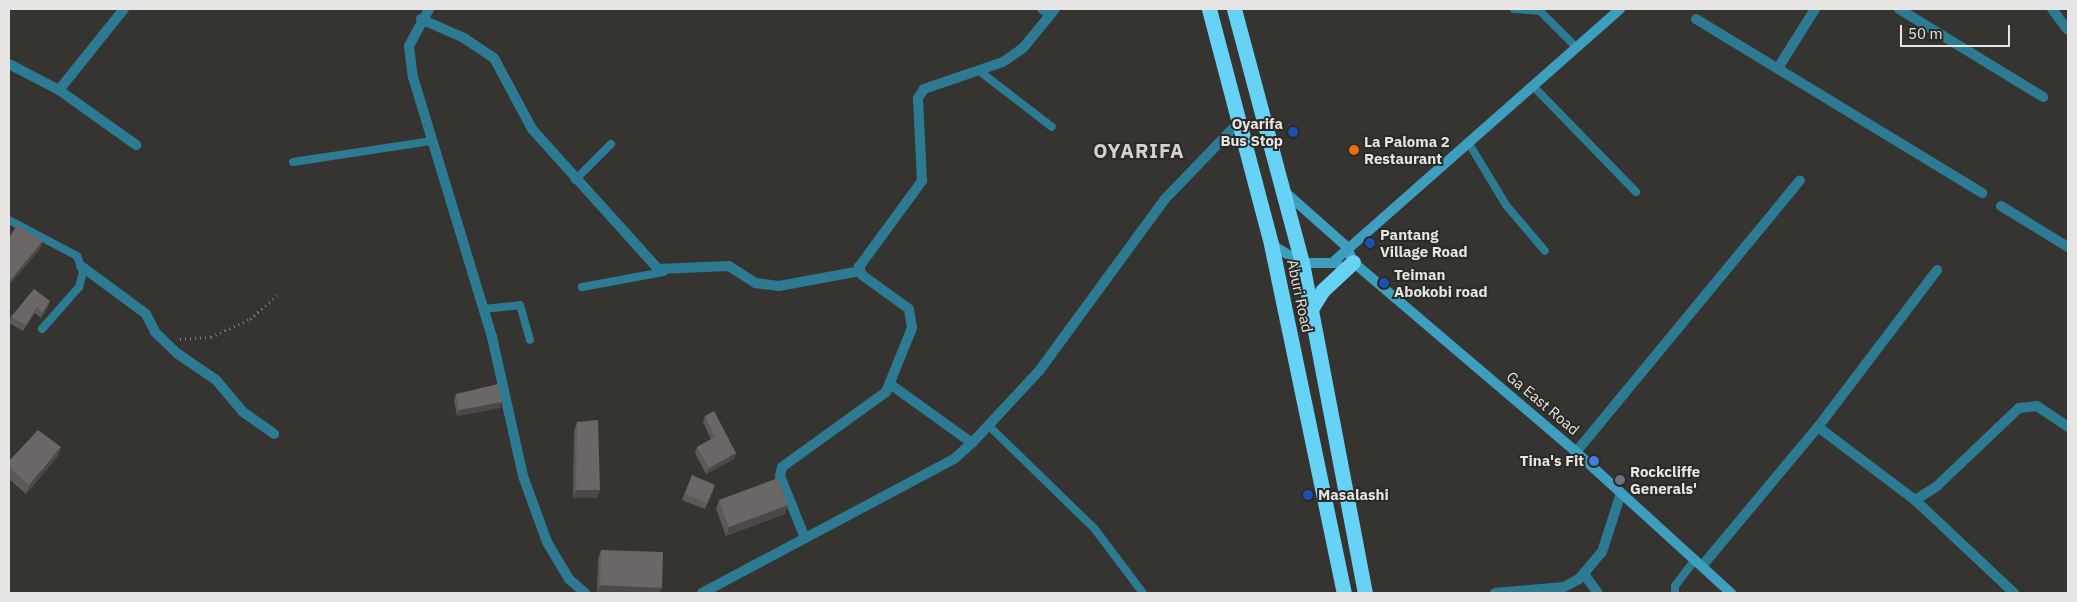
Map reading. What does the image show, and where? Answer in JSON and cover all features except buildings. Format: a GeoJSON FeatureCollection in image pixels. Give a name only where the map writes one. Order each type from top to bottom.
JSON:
{"type":"FeatureCollection","features":[{"type":"Feature","properties":{"kind":"highway","name":"Aburi Road"},"geometry":{"type":"LineString","coordinates":[[1209,9],[1271,244],[1344,593]]}},
{"type":"Feature","properties":{"kind":"highway","name":"Aburi Road"},"geometry":{"type":"LineString","coordinates":[[1234,9],[1285,192],[1302,262],[1365,593]]}},
{"type":"Feature","properties":{"kind":"highway"},"geometry":{"type":"LineString","coordinates":[[1311,310],[1322,290],[1353,262]]}},
{"type":"Feature","properties":{"kind":"street"},"geometry":{"type":"LineString","coordinates":[[59,90],[124,9]]}},
{"type":"Feature","properties":{"kind":"street"},"geometry":{"type":"LineString","coordinates":[[429,9],[421,19],[408,46],[408,60],[484,309],[523,476],[547,542],[569,579],[585,593]]}},
{"type":"Feature","properties":{"kind":"street"},"geometry":{"type":"LineString","coordinates":[[1332,263],[1347,247],[1620,9]]}},
{"type":"Feature","properties":{"kind":"street"},"geometry":{"type":"LineString","coordinates":[[1778,68],[1815,9]]}},
{"type":"Feature","properties":{"kind":"street"},"geometry":{"type":"LineString","coordinates":[[1899,9],[2042,97]]}},
{"type":"Feature","properties":{"kind":"street"},"geometry":{"type":"LineString","coordinates":[[2052,9],[2068,30]]}},
{"type":"Feature","properties":{"kind":"street"},"geometry":{"type":"LineString","coordinates":[[860,271],[860,264],[922,181],[918,98],[924,88],[978,70],[1023,48],[1052,12]]}},
{"type":"Feature","properties":{"kind":"street"},"geometry":{"type":"LineString","coordinates":[[1696,18],[1982,193]]}},
{"type":"Feature","properties":{"kind":"street"},"geometry":{"type":"LineString","coordinates":[[421,19],[464,38],[494,58],[514,101],[575,180],[650,264],[666,271],[729,266],[755,283],[780,286],[860,271],[913,314],[912,328],[890,384],[874,404],[782,467],[780,476],[805,538]]}},
{"type":"Feature","properties":{"kind":"street"},"geometry":{"type":"LineString","coordinates":[[9,64],[59,90],[136,146]]}},
{"type":"Feature","properties":{"kind":"street"},"geometry":{"type":"LineString","coordinates":[[702,593],[954,459],[990,427],[1040,371],[1164,200],[1240,121]]}},
{"type":"Feature","properties":{"kind":"street"},"geometry":{"type":"LineString","coordinates":[[1576,452],[1800,180]]}},
{"type":"Feature","properties":{"kind":"street"},"geometry":{"type":"LineString","coordinates":[[1271,244],[1302,262],[1353,262],[1347,247],[1285,192]]}},
{"type":"Feature","properties":{"kind":"street"},"geometry":{"type":"LineString","coordinates":[[2002,206],[2068,247]]}},
{"type":"Feature","properties":{"kind":"street","name":"Ga East Road"},"geometry":{"type":"LineString","coordinates":[[1353,262],[1576,452],[1731,593]]}},
{"type":"Feature","properties":{"kind":"street"},"geometry":{"type":"LineString","coordinates":[[81,266],[146,314],[164,341],[216,380],[243,412],[274,434]]}},
{"type":"Feature","properties":{"kind":"street"},"geometry":{"type":"LineString","coordinates":[[1698,562],[1818,427],[1937,270]]}},
{"type":"Feature","properties":{"kind":"street"},"geometry":{"type":"LineString","coordinates":[[890,384],[972,443]]}},
{"type":"Feature","properties":{"kind":"street"},"geometry":{"type":"LineString","coordinates":[[1915,500],[1937,486],[2019,408],[2037,406],[2068,427]]}},
{"type":"Feature","properties":{"kind":"street"},"geometry":{"type":"LineString","coordinates":[[1818,427],[1915,500],[2014,593]]}},
{"type":"Feature","properties":{"kind":"street"},"geometry":{"type":"LineString","coordinates":[[1495,593],[1564,588],[1584,574],[1602,552],[1620,493]]}},
{"type":"Feature","properties":{"kind":"street"},"geometry":{"type":"LineString","coordinates":[[1584,574],[1598,593]]}},
{"type":"Feature","properties":{"kind":"lane"},"geometry":{"type":"LineString","coordinates":[[1041,9],[1052,12]]}},
{"type":"Feature","properties":{"kind":"lane"},"geometry":{"type":"LineString","coordinates":[[1514,9],[1540,11],[1577,48]]}},
{"type":"Feature","properties":{"kind":"lane"},"geometry":{"type":"LineString","coordinates":[[978,70],[1052,127]]}},
{"type":"Feature","properties":{"kind":"lane"},"geometry":{"type":"LineString","coordinates":[[1533,86],[1636,192]]}},
{"type":"Feature","properties":{"kind":"lane"},"geometry":{"type":"LineString","coordinates":[[292,162],[432,142]]}},
{"type":"Feature","properties":{"kind":"lane"},"geometry":{"type":"LineString","coordinates":[[1468,142],[1506,205],[1545,251]]}},
{"type":"Feature","properties":{"kind":"lane"},"geometry":{"type":"LineString","coordinates":[[575,180],[611,144]]}},
{"type":"Feature","properties":{"kind":"lane"},"geometry":{"type":"LineString","coordinates":[[9,220],[77,256],[81,266],[79,287],[42,329]]}},
{"type":"Feature","properties":{"kind":"lane"},"geometry":{"type":"LineString","coordinates":[[582,287],[666,271]]}},
{"type":"Feature","properties":{"kind":"lane"},"geometry":{"type":"LineString","coordinates":[[484,309],[520,305],[530,340]]}},
{"type":"Feature","properties":{"kind":"lane"},"geometry":{"type":"LineString","coordinates":[[990,427],[1094,528],[1143,593]]}},
{"type":"Feature","properties":{"kind":"lane"},"geometry":{"type":"LineString","coordinates":[[1675,593],[1675,586],[1698,562]]}},
{"type":"Feature","properties":{"kind":"path"},"geometry":{"type":"LineString","coordinates":[[164,341],[211,337],[250,319],[277,295]]}},
{"type":"Feature","properties":{"kind":"place","name":"Oyarifa Bus Stop"},"geometry":{"type":"Point","coordinates":[1293,132]}},
{"type":"Feature","properties":{"kind":"place","name":"La Paloma 2 Restaurant"},"geometry":{"type":"Point","coordinates":[1354,150]}},
{"type":"Feature","properties":{"kind":"place","name":"Pantang Village Road"},"geometry":{"type":"Point","coordinates":[1370,243]}},
{"type":"Feature","properties":{"kind":"place","name":"Teiman Abokobi road"},"geometry":{"type":"Point","coordinates":[1384,283]}},
{"type":"Feature","properties":{"kind":"place","name":"Tina's Fit"},"geometry":{"type":"Point","coordinates":[1594,461]}},
{"type":"Feature","properties":{"kind":"place","name":"Rockcliffe Generals'"},"geometry":{"type":"Point","coordinates":[1620,480]}},
{"type":"Feature","properties":{"kind":"place","name":"Masalashi"},"geometry":{"type":"Point","coordinates":[1308,495]}},
{"type":"Feature","properties":{"kind":"district","name":"OYARIFA"},"geometry":{"type":"Point","coordinates":[1139,150]}}]}
